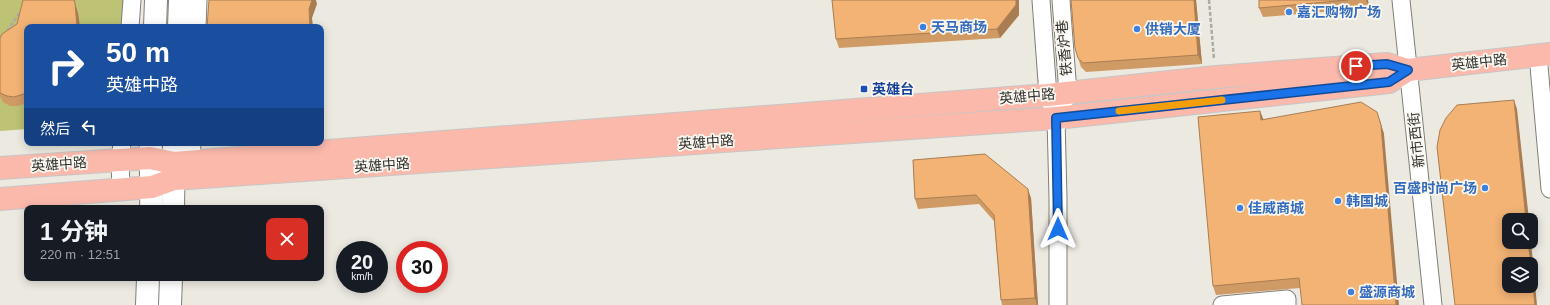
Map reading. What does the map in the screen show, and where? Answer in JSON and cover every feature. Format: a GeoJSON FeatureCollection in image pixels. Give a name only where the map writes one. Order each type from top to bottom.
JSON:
{"type":"FeatureCollection","features":[{"type":"Feature","properties":{"kind":"main road"},"geometry":{"type":"LineString","coordinates":[[155,24],[156,0]]}},
{"type":"Feature","properties":{"kind":"main road"},"geometry":{"type":"LineString","coordinates":[[179,24],[180,0]]}},
{"type":"Feature","properties":{"kind":"main road","name":"英雄中路"},"geometry":{"type":"LineString","coordinates":[[0,199],[122,190],[152,198],[181,158],[1058,94],[1216,77],[1387,64],[1408,70],[1544,54]]}},
{"type":"Feature","properties":{"kind":"main road","name":"英雄中路"},"geometry":{"type":"LineString","coordinates":[[0,168],[121,151],[150,150],[181,158],[1056,118],[1389,82],[1408,70]]}},
{"type":"Feature","properties":{"kind":"main road"},"geometry":{"type":"LineString","coordinates":[[150,150],[152,198]]}},
{"type":"Feature","properties":{"kind":"main road"},"geometry":{"type":"LineString","coordinates":[[173,205],[181,158]]}},
{"type":"Feature","properties":{"kind":"main road"},"geometry":{"type":"LineString","coordinates":[[147,305],[148,281]]}},
{"type":"Feature","properties":{"kind":"main road"},"geometry":{"type":"LineString","coordinates":[[170,305],[171,281]]}},
{"type":"Feature","properties":{"kind":"street"},"geometry":{"type":"LineString","coordinates":[[130,24],[132,0]]}},
{"type":"Feature","properties":{"kind":"street"},"geometry":{"type":"LineString","coordinates":[[197,24],[198,0]]}},
{"type":"Feature","properties":{"kind":"street","name":"铁香炉巷"},"geometry":{"type":"LineString","coordinates":[[1041,0],[1058,94]]}},
{"type":"Feature","properties":{"kind":"street","name":"铁香炉巷"},"geometry":{"type":"LineString","coordinates":[[1056,118],[1060,0]]}},
{"type":"Feature","properties":{"kind":"street","name":"新市西街"},"geometry":{"type":"LineString","coordinates":[[1401,0],[1434,305]]}},
{"type":"Feature","properties":{"kind":"street"},"geometry":{"type":"LineString","coordinates":[[1544,54],[1550,189]]}},
{"type":"Feature","properties":{"kind":"street"},"geometry":{"type":"LineString","coordinates":[[1056,118],[1058,305]]}},
{"type":"Feature","properties":{"kind":"street"},"geometry":{"type":"LineString","coordinates":[[121,151],[122,190]]}},
{"type":"Feature","properties":{"kind":"street"},"geometry":{"type":"LineString","coordinates":[[1222,305],[1287,302]]}},
{"type":"Feature","properties":{"kind":"path"},"geometry":{"type":"LineString","coordinates":[[1209,0],[1216,77]]}},
{"type":"Feature","properties":{"kind":"path"},"geometry":{"type":"LineString","coordinates":[[3,36],[24,7]]}},
{"type":"Feature","properties":{"kind":"green space"},"geometry":{"type":"Polygon","coordinates":[[[0,0],[124,0],[122,24],[24,24],[24,129],[0,131],[0,0]]]}},
{"type":"Feature","properties":{"kind":"building"},"geometry":{"type":"Polygon","coordinates":[[[23,0],[74,0],[77,24],[24,24],[24,94],[14,97],[0,93],[0,38],[2,34],[17,24],[23,0]]]}},
{"type":"Feature","properties":{"kind":"building"},"geometry":{"type":"Polygon","coordinates":[[[209,0],[312,0],[309,9],[310,24],[207,24],[209,0]]]}},
{"type":"Feature","properties":{"kind":"building","name":"天马商场"},"geometry":{"type":"Polygon","coordinates":[[[832,0],[1016,0],[1016,5],[997,29],[836,39],[832,0]]]}},
{"type":"Feature","properties":{"kind":"building","name":"供销大厦"},"geometry":{"type":"Polygon","coordinates":[[[1071,0],[1194,0],[1198,55],[1083,63],[1078,58],[1075,48],[1071,0]]]}},
{"type":"Feature","properties":{"kind":"building"},"geometry":{"type":"Polygon","coordinates":[[[1259,0],[1348,0],[1259,8],[1259,0]]]}},
{"type":"Feature","properties":{"kind":"building","name":"百盛时尚广场"},"geometry":{"type":"Polygon","coordinates":[[[1514,100],[1525,213],[1502,213],[1502,249],[1529,249],[1530,257],[1502,257],[1502,293],[1534,293],[1535,305],[1455,305],[1437,147],[1440,130],[1446,118],[1457,105],[1514,100]]]}},
{"type":"Feature","properties":{"kind":"building"},"geometry":{"type":"Polygon","coordinates":[[[1361,102],[1377,112],[1381,125],[1396,305],[1302,305],[1299,278],[1213,286],[1198,117],[1260,111],[1261,120],[1361,102]]]}},
{"type":"Feature","properties":{"kind":"building"},"geometry":{"type":"Polygon","coordinates":[[[985,154],[1028,189],[1035,298],[1001,300],[994,215],[976,195],[915,199],[913,160],[985,154]]]}},
{"type":"Feature","properties":{"kind":"slow traffic"},"geometry":{"type":"LineString","coordinates":[[1119,111],[1222,100]]}},
{"type":"Feature","properties":{"kind":"place","name":"嘉汇购物广场"},"geometry":{"type":"Point","coordinates":[1289,12]}},
{"type":"Feature","properties":{"kind":"place","name":"天马商场"},"geometry":{"type":"Point","coordinates":[923,27]}},
{"type":"Feature","properties":{"kind":"place","name":"供销大厦"},"geometry":{"type":"Point","coordinates":[1137,29]}},
{"type":"Feature","properties":{"kind":"place","name":"英雄台"},"geometry":{"type":"Point","coordinates":[864,89]}},
{"type":"Feature","properties":{"kind":"place","name":"百盛时尚广场"},"geometry":{"type":"Point","coordinates":[1485,188]}},
{"type":"Feature","properties":{"kind":"place","name":"韩国城"},"geometry":{"type":"Point","coordinates":[1338,201]}},
{"type":"Feature","properties":{"kind":"place","name":"佳威商城"},"geometry":{"type":"Point","coordinates":[1240,208]}},
{"type":"Feature","properties":{"kind":"place","name":"盛源商城"},"geometry":{"type":"Point","coordinates":[1351,292]}},
{"type":"Feature","properties":{"kind":"route"},"geometry":{"type":"LineString","coordinates":[[1058,229],[1056,118],[1389,82],[1408,70],[1387,64],[1356,66]]}}]}
